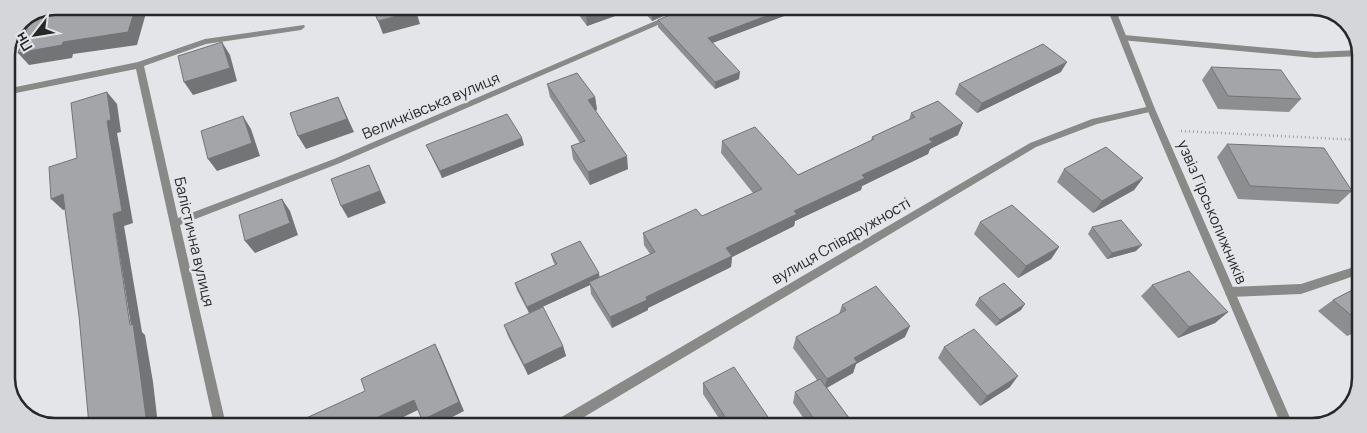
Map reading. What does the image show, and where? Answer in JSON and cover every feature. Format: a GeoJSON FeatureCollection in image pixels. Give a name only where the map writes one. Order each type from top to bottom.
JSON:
{"type":"FeatureCollection","features":[{"type":"Feature","properties":{"kind":"street","name":"Величківська вулиця"},"geometry":{"type":"LineString","coordinates":[[175,223],[338,161],[678,15]]}},
{"type":"Feature","properties":{"kind":"street","name":"узвіз Гірськолижників"},"geometry":{"type":"LineString","coordinates":[[1114,15],[1151,109],[1284,418]]}},
{"type":"Feature","properties":{"kind":"street"},"geometry":{"type":"LineString","coordinates":[[15,90],[139,65],[205,42],[301,27]]}},
{"type":"Feature","properties":{"kind":"street"},"geometry":{"type":"LineString","coordinates":[[1124,38],[1315,55],[1352,53]]}},
{"type":"Feature","properties":{"kind":"street","name":"Балістична вулиця"},"geometry":{"type":"LineString","coordinates":[[139,65],[218,418]]}},
{"type":"Feature","properties":{"kind":"street","name":"вулиця Співдружності"},"geometry":{"type":"LineString","coordinates":[[571,418],[1033,145],[1095,121],[1151,109]]}},
{"type":"Feature","properties":{"kind":"street"},"geometry":{"type":"LineString","coordinates":[[1230,292],[1301,289],[1352,272]]}},
{"type":"Feature","properties":{"kind":"path"},"geometry":{"type":"LineString","coordinates":[[1161,130],[1352,140]]}},
{"type":"Feature","properties":{"kind":"building"},"geometry":{"type":"Polygon","coordinates":[[[55,15],[133,15],[128,32],[63,42],[62,45],[18,53],[28,26],[40,18],[55,15]]]}},
{"type":"Feature","properties":{"kind":"building"},"geometry":{"type":"Polygon","coordinates":[[[375,15],[401,15],[378,21],[375,15]]]}},
{"type":"Feature","properties":{"kind":"building"},"geometry":{"type":"Polygon","coordinates":[[[670,15],[769,15],[708,38],[740,72],[715,82],[658,20],[670,15]]]}},
{"type":"Feature","properties":{"kind":"building"},"geometry":{"type":"Polygon","coordinates":[[[222,42],[230,68],[184,82],[178,56],[222,42]]]}},
{"type":"Feature","properties":{"kind":"building"},"geometry":{"type":"Polygon","coordinates":[[[1043,44],[1067,62],[982,103],[959,84],[1043,44]]]}},
{"type":"Feature","properties":{"kind":"building"},"geometry":{"type":"Polygon","coordinates":[[[1211,67],[1281,70],[1301,99],[1228,96],[1211,67]]]}},
{"type":"Feature","properties":{"kind":"building"},"geometry":{"type":"Polygon","coordinates":[[[577,73],[595,97],[588,100],[627,156],[588,172],[571,146],[585,141],[547,84],[577,73]]]}},
{"type":"Feature","properties":{"kind":"building"},"geometry":{"type":"Polygon","coordinates":[[[107,92],[111,120],[107,121],[122,211],[113,214],[130,325],[133,324],[146,418],[88,418],[79,316],[63,194],[51,199],[49,167],[77,158],[71,103],[107,92]]]}},
{"type":"Feature","properties":{"kind":"building"},"geometry":{"type":"Polygon","coordinates":[[[338,97],[347,119],[298,136],[290,113],[338,97]]]}},
{"type":"Feature","properties":{"kind":"building"},"geometry":{"type":"Polygon","coordinates":[[[938,101],[963,123],[929,139],[933,142],[862,175],[865,178],[794,211],[797,214],[726,248],[732,256],[646,297],[647,300],[610,317],[589,282],[655,252],[643,233],[696,209],[702,216],[762,189],[722,141],[755,127],[798,175],[874,139],[872,137],[915,117],[911,113],[938,101]]]}},
{"type":"Feature","properties":{"kind":"building"},"geometry":{"type":"Polygon","coordinates":[[[507,114],[522,138],[440,171],[426,145],[507,114]]]}},
{"type":"Feature","properties":{"kind":"building"},"geometry":{"type":"Polygon","coordinates":[[[243,116],[252,143],[208,159],[201,131],[243,116]]]}},
{"type":"Feature","properties":{"kind":"building"},"geometry":{"type":"Polygon","coordinates":[[[1227,144],[1324,148],[1352,191],[1250,186],[1227,144]]]}},
{"type":"Feature","properties":{"kind":"building"},"geometry":{"type":"Polygon","coordinates":[[[1106,147],[1143,178],[1102,201],[1064,169],[1106,147]]]}},
{"type":"Feature","properties":{"kind":"building"},"geometry":{"type":"Polygon","coordinates":[[[369,165],[380,191],[341,206],[331,179],[369,165]]]}},
{"type":"Feature","properties":{"kind":"building"},"geometry":{"type":"Polygon","coordinates":[[[282,199],[290,223],[245,241],[239,215],[282,199]]]}},
{"type":"Feature","properties":{"kind":"building"},"geometry":{"type":"Polygon","coordinates":[[[1012,205],[1059,247],[1026,266],[980,222],[1012,205]]]}},
{"type":"Feature","properties":{"kind":"building"},"geometry":{"type":"Polygon","coordinates":[[[1121,220],[1142,245],[1112,253],[1092,227],[1121,220]]]}},
{"type":"Feature","properties":{"kind":"building"},"geometry":{"type":"Polygon","coordinates":[[[580,241],[599,273],[527,307],[515,283],[557,264],[551,254],[580,241]]]}},
{"type":"Feature","properties":{"kind":"building"},"geometry":{"type":"Polygon","coordinates":[[[1189,271],[1228,312],[1189,327],[1152,285],[1189,271]]]}},
{"type":"Feature","properties":{"kind":"building"},"geometry":{"type":"Polygon","coordinates":[[[1004,283],[1025,304],[1000,320],[979,298],[1004,283]]]}},
{"type":"Feature","properties":{"kind":"building"},"geometry":{"type":"Polygon","coordinates":[[[876,286],[910,326],[854,358],[857,362],[827,379],[796,337],[846,310],[842,305],[876,286]]]}},
{"type":"Feature","properties":{"kind":"building"},"geometry":{"type":"Polygon","coordinates":[[[1352,290],[1352,316],[1333,300],[1352,290]]]}},
{"type":"Feature","properties":{"kind":"building"},"geometry":{"type":"Polygon","coordinates":[[[543,307],[563,346],[524,365],[504,325],[543,307]]]}},
{"type":"Feature","properties":{"kind":"building"},"geometry":{"type":"Polygon","coordinates":[[[974,329],[1018,376],[987,396],[944,347],[974,329]]]}},
{"type":"Feature","properties":{"kind":"building"},"geometry":{"type":"Polygon","coordinates":[[[435,344],[459,402],[426,418],[421,418],[414,400],[376,418],[306,418],[365,391],[361,379],[435,344]]]}},
{"type":"Feature","properties":{"kind":"building"},"geometry":{"type":"Polygon","coordinates":[[[734,367],[769,418],[726,418],[703,383],[734,367]]]}},
{"type":"Feature","properties":{"kind":"building"},"geometry":{"type":"Polygon","coordinates":[[[820,379],[849,418],[813,418],[795,392],[820,379]]]}}]}
